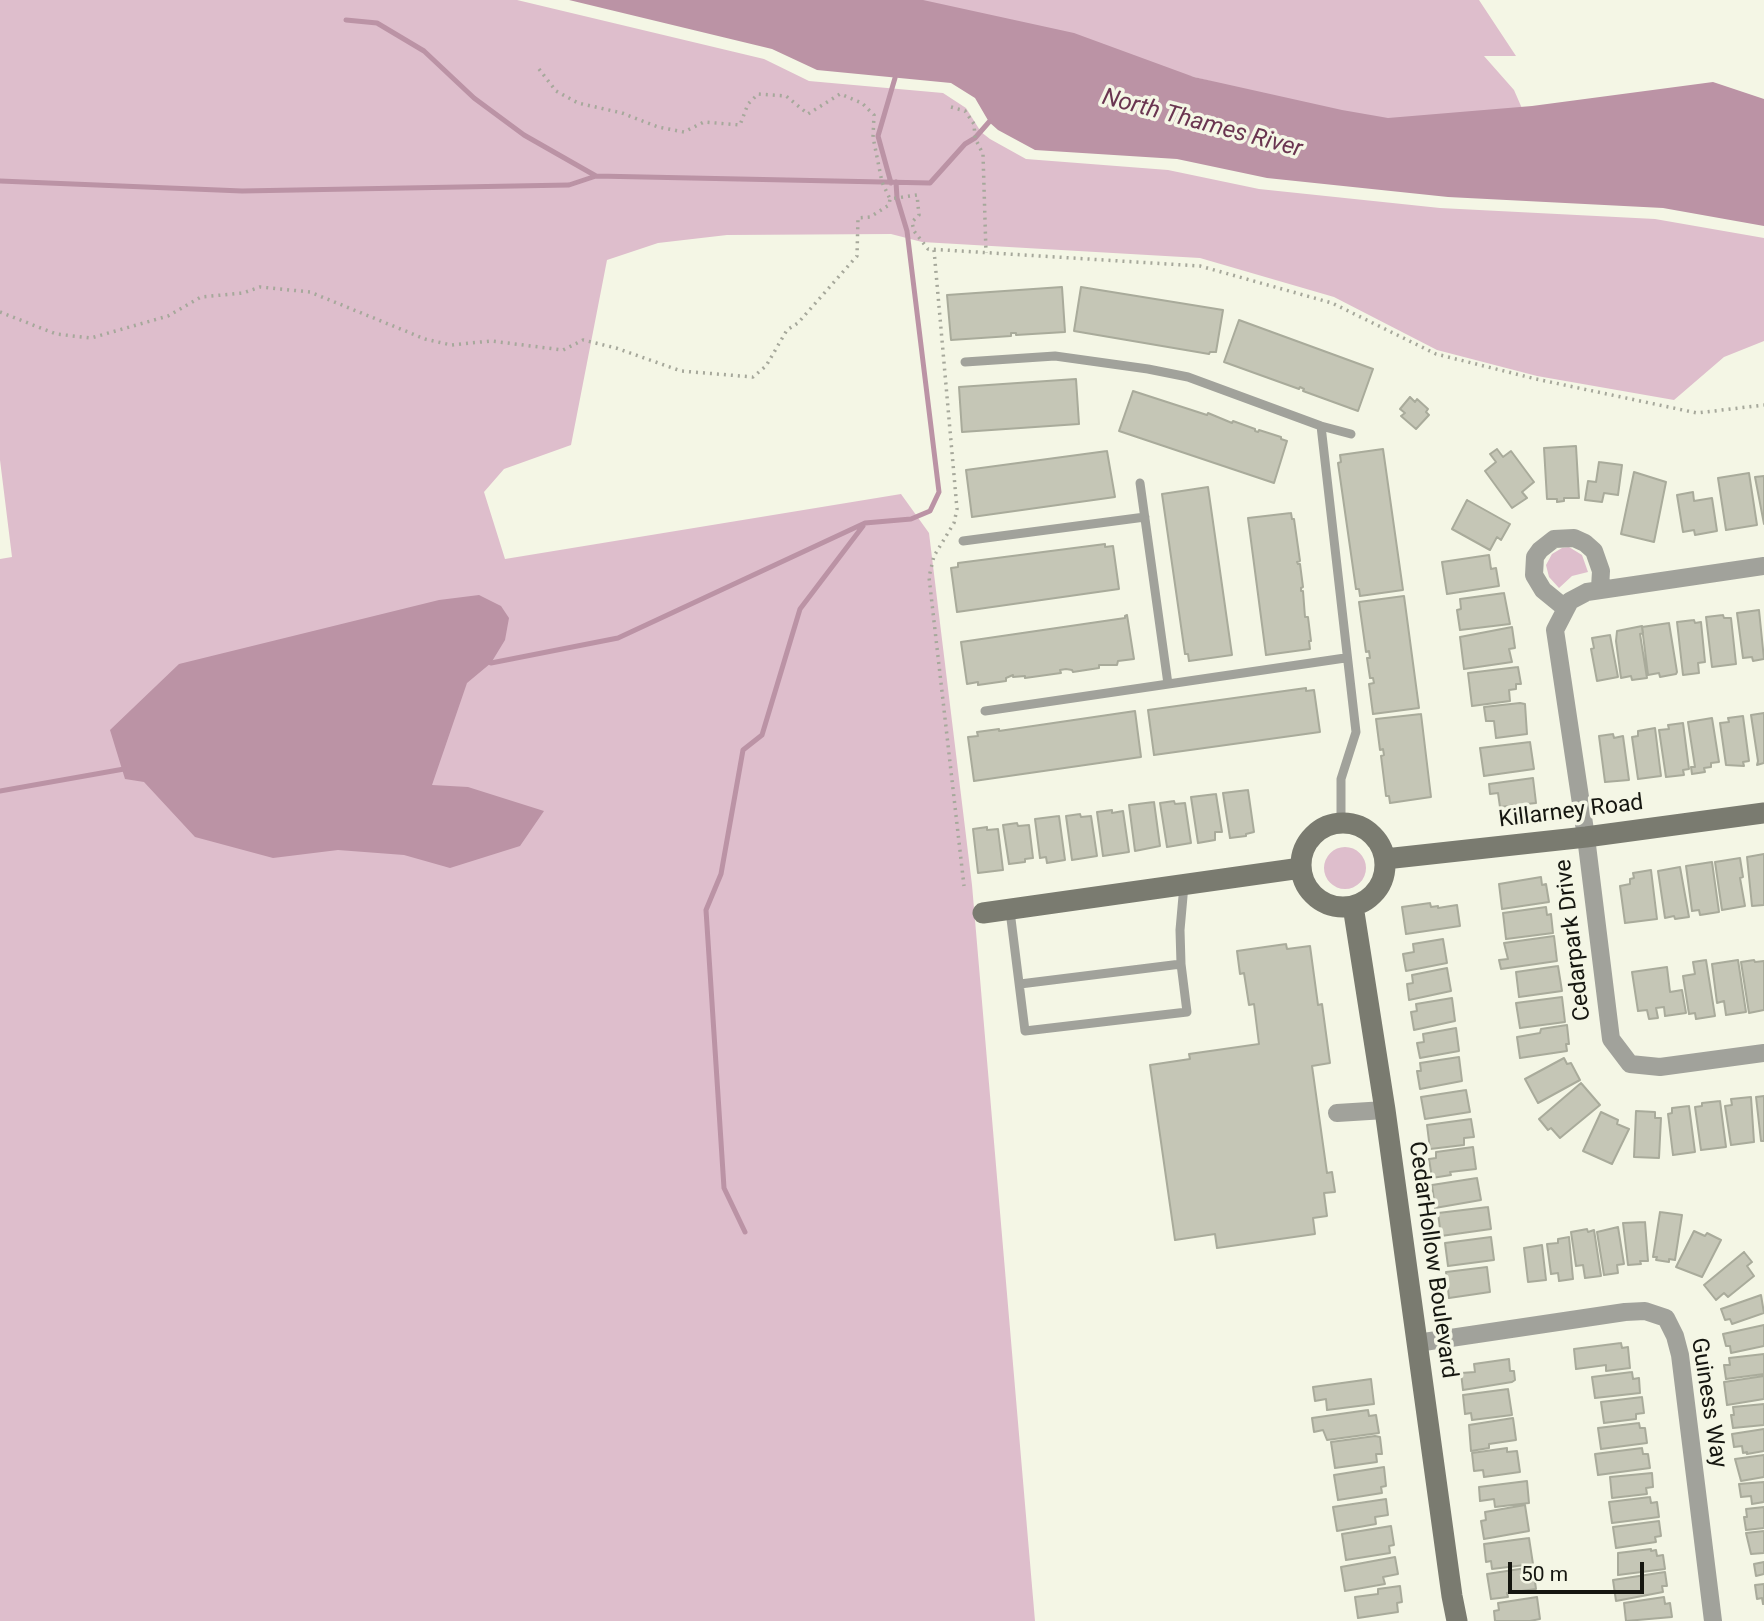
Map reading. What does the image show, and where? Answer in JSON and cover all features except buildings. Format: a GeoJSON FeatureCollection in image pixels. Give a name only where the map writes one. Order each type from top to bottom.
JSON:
{"type":"FeatureCollection","features":[{"type":"Feature","properties":{"kind":"street"},"geometry":{"type":"LineString","coordinates":[[1600,588],[1601,571],[1594,551],[1585,543],[1574,538],[1554,539],[1535,557],[1534,575],[1543,590],[1565,608],[1577,596],[1600,588],[1764,566]]}},
{"type":"Feature","properties":{"kind":"street","name":"Cedarpark Drive"},"geometry":{"type":"LineString","coordinates":[[1565,608],[1556,629],[1611,1039],[1630,1064],[1660,1067],[1764,1053]]}},
{"type":"Feature","properties":{"kind":"street","name":"Killarney Road"},"geometry":{"type":"LineString","coordinates":[[1385,859],[1586,837],[1764,813]]}},
{"type":"Feature","properties":{"kind":"street"},"geometry":{"type":"LineString","coordinates":[[1341,823],[1365,829],[1376,839],[1385,859],[1384,877],[1377,890],[1367,900],[1353,906],[1335,906],[1321,901],[1310,891],[1301,868],[1306,846],[1315,834],[1341,823]]}},
{"type":"Feature","properties":{"kind":"street"},"geometry":{"type":"LineString","coordinates":[[983,913],[1301,868]]}},
{"type":"Feature","properties":{"kind":"street","name":"CedarHollow Boulevard"},"geometry":{"type":"LineString","coordinates":[[1353,906],[1385,1110],[1457,1621]]}},
{"type":"Feature","properties":{"kind":"street"},"geometry":{"type":"LineString","coordinates":[[1337,1113],[1385,1110]]}},
{"type":"Feature","properties":{"kind":"street","name":"Guiness Way"},"geometry":{"type":"LineString","coordinates":[[1417,1343],[1625,1312],[1646,1311],[1666,1318],[1680,1355],[1713,1621]]}},
{"type":"Feature","properties":{"kind":"lane"},"geometry":{"type":"LineString","coordinates":[[965,362],[1055,356],[1148,369],[1188,377],[1351,434]]}},
{"type":"Feature","properties":{"kind":"lane"},"geometry":{"type":"LineString","coordinates":[[1321,425],[1345,658],[1356,732],[1341,779],[1341,823]]}},
{"type":"Feature","properties":{"kind":"lane"},"geometry":{"type":"LineString","coordinates":[[1140,482],[1168,684]]}},
{"type":"Feature","properties":{"kind":"lane"},"geometry":{"type":"LineString","coordinates":[[962,541],[1145,517]]}},
{"type":"Feature","properties":{"kind":"lane"},"geometry":{"type":"LineString","coordinates":[[985,711],[1345,658]]}},
{"type":"Feature","properties":{"kind":"lane"},"geometry":{"type":"LineString","coordinates":[[1009,909],[1025,1031],[1187,1012],[1180,930],[1184,885]]}},
{"type":"Feature","properties":{"kind":"lane"},"geometry":{"type":"LineString","coordinates":[[1020,984],[1181,964]]}},
{"type":"Feature","properties":{"kind":"path"},"geometry":{"type":"LineString","coordinates":[[0,312],[56,334],[91,338],[168,316],[201,297],[243,293],[260,287],[310,292],[425,339],[451,345],[491,341],[564,350],[583,340],[616,348],[681,371],[753,377],[766,366],[787,330],[798,323],[857,256],[858,218],[870,217],[888,205],[890,199],[882,182],[873,137],[874,115],[862,103],[840,94],[808,114],[786,96],[758,94],[748,104],[740,125],[704,122],[684,132],[578,103],[556,91],[539,69]]}},
{"type":"Feature","properties":{"kind":"path"},"geometry":{"type":"LineString","coordinates":[[951,107],[965,111],[974,124],[975,138],[983,154],[986,253]]}},
{"type":"Feature","properties":{"kind":"path"},"geometry":{"type":"LineString","coordinates":[[890,199],[917,195],[919,215],[912,222],[914,230],[928,249],[1200,266],[1332,303],[1436,354],[1536,379],[1698,413],[1764,405]]}},
{"type":"Feature","properties":{"kind":"path"},"geometry":{"type":"LineString","coordinates":[[934,250],[957,509],[954,523],[934,556],[929,577],[964,886]]}},
{"type":"Feature","properties":{"kind":"shaded area"},"geometry":{"type":"Polygon","coordinates":[[[0,0],[517,0],[764,59],[809,81],[943,93],[966,108],[981,132],[1026,159],[1168,170],[1259,189],[1440,208],[1655,219],[1764,238],[1764,341],[1724,357],[1674,400],[1537,376],[1437,350],[1334,297],[1200,258],[922,242],[891,234],[727,235],[658,243],[607,260],[571,445],[504,469],[484,492],[505,559],[901,494],[929,533],[972,885],[1035,1621],[0,1621],[0,559],[12,557],[0,460],[0,0]]]}},
{"type":"Feature","properties":{"kind":"shaded area"},"geometry":{"type":"Polygon","coordinates":[[[887,0],[1479,0],[1516,56],[1484,56],[1514,90],[1524,113],[1381,124],[887,0]]]}},
{"type":"Feature","properties":{"kind":"shaded area"},"geometry":{"type":"Polygon","coordinates":[[[1569,547],[1582,555],[1588,572],[1572,576],[1559,588],[1549,577],[1546,565],[1552,554],[1569,547]]]}},
{"type":"Feature","properties":{"kind":"shaded area"},"geometry":{"type":"Polygon","coordinates":[[[1345,847],[1360,853],[1366,868],[1360,883],[1345,889],[1330,883],[1324,868],[1330,853],[1345,847]]]}},
{"type":"Feature","properties":{"kind":"water","name":"North Thames River"},"geometry":{"type":"Polygon","coordinates":[[[569,0],[923,0],[1074,33],[1194,77],[1388,118],[1532,106],[1713,82],[1764,99],[1764,226],[1663,208],[1448,197],[1267,178],[1177,159],[1035,150],[998,130],[989,122],[975,98],[951,83],[817,70],[772,49],[569,0]]]}},
{"type":"Feature","properties":{"kind":"water"},"geometry":{"type":"Polygon","coordinates":[[[479,595],[501,606],[509,618],[505,640],[491,663],[467,683],[432,785],[468,787],[544,811],[520,846],[450,868],[404,855],[338,850],[273,858],[195,837],[144,782],[125,779],[110,730],[179,664],[439,600],[479,595]]]}},
{"type":"Feature","properties":{"kind":"waterway"},"geometry":{"type":"LineString","coordinates":[[346,20],[377,23],[424,51],[474,98],[524,135],[596,176]]}},
{"type":"Feature","properties":{"kind":"waterway"},"geometry":{"type":"LineString","coordinates":[[891,183],[878,136],[895,78]]}},
{"type":"Feature","properties":{"kind":"waterway"},"geometry":{"type":"LineString","coordinates":[[0,181],[242,191],[569,185],[596,176],[930,183],[989,122]]}},
{"type":"Feature","properties":{"kind":"waterway"},"geometry":{"type":"LineString","coordinates":[[491,663],[618,638],[865,523],[911,519],[930,511],[939,492],[907,231],[897,198],[896,182]]}},
{"type":"Feature","properties":{"kind":"waterway"},"geometry":{"type":"LineString","coordinates":[[745,1232],[724,1188],[706,910],[721,874],[743,750],[762,735],[800,609],[863,526]]}},
{"type":"Feature","properties":{"kind":"waterway"},"geometry":{"type":"LineString","coordinates":[[0,791],[124,769]]}}]}
